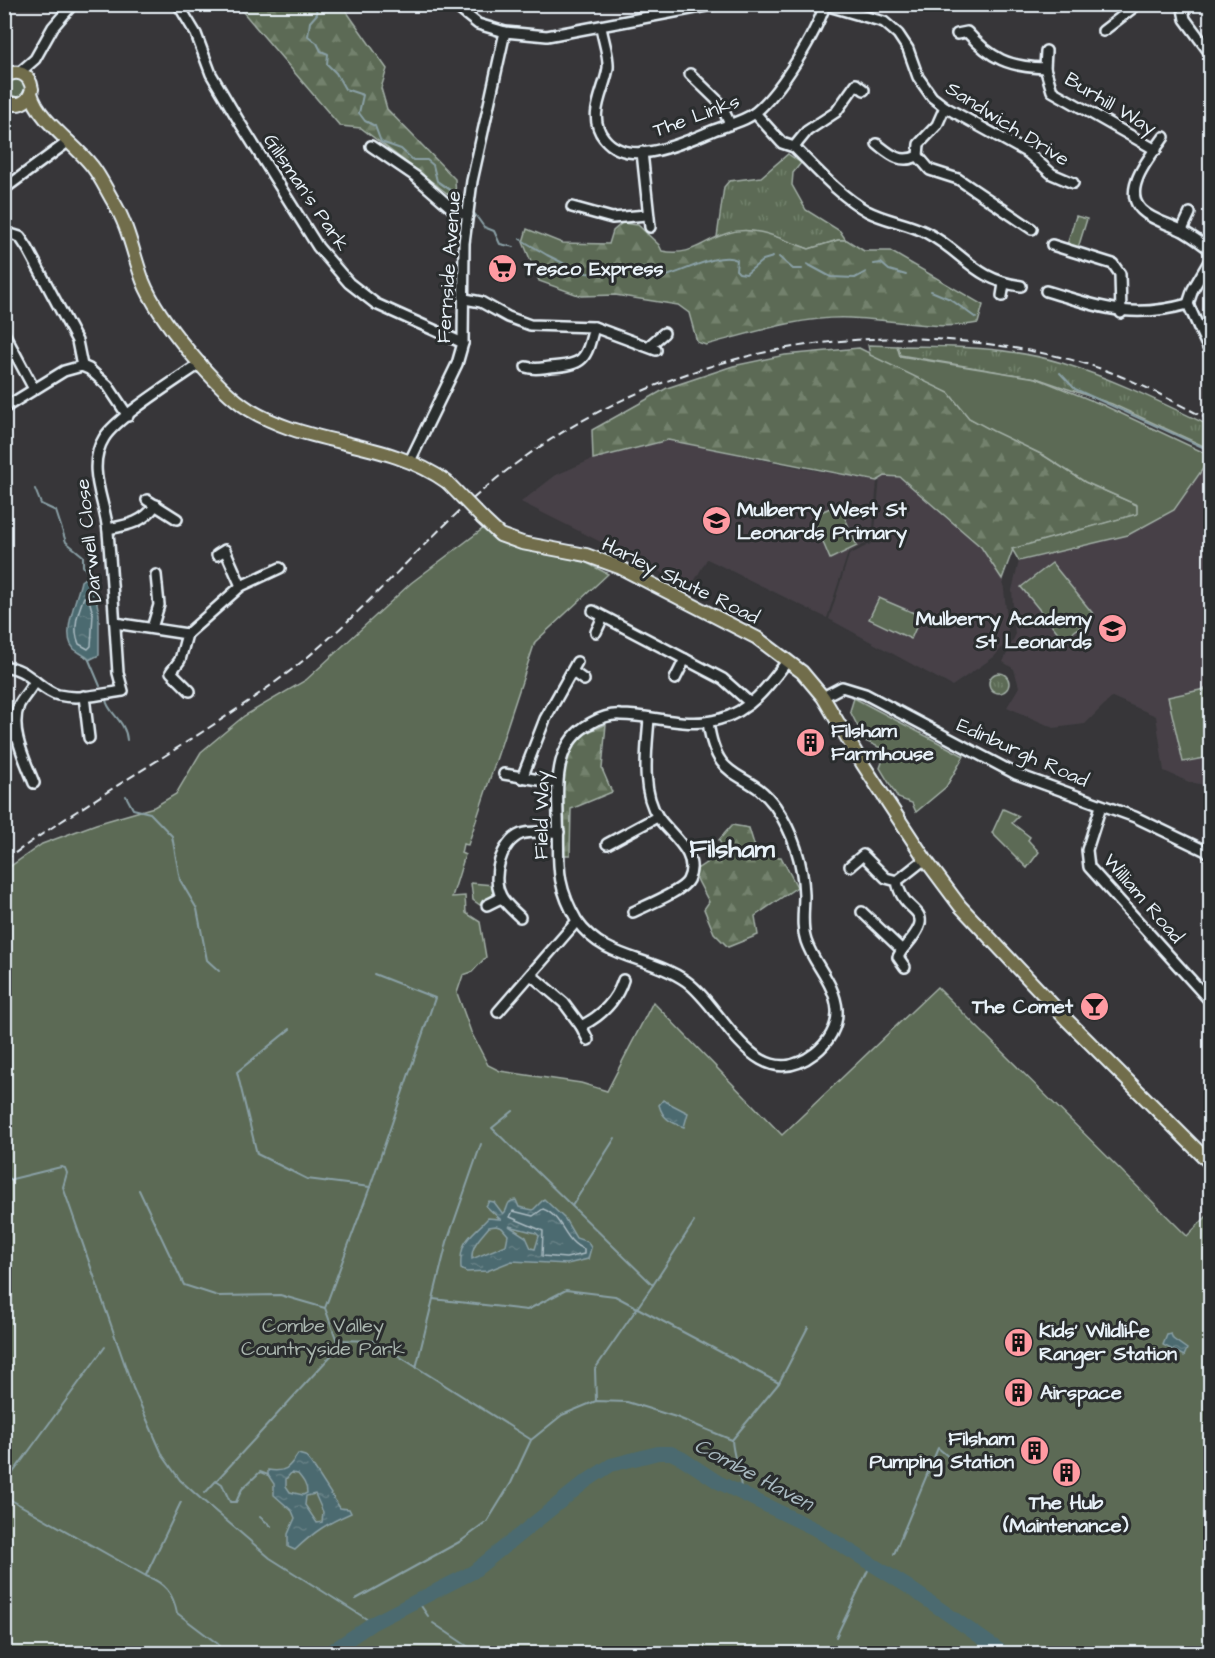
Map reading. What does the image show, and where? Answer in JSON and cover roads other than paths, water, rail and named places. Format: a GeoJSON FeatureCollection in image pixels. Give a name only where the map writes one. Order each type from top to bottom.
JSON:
{"type":"FeatureCollection","features":[{"type":"Feature","properties":{"kind":"main road"},"geometry":{"type":"LineString","coordinates":[[10,72],[31,88],[11,103]]}},
{"type":"Feature","properties":{"kind":"main road","name":"Harley Shute Road"},"geometry":{"type":"LineString","coordinates":[[31,88],[40,112],[92,166],[121,214],[129,230],[144,282],[159,311],[201,363],[234,397],[267,419],[293,429],[359,445],[410,461],[447,482],[500,535],[522,543],[586,555],[619,567],[747,633],[788,660],[806,676],[823,697],[862,763],[925,859],[960,906],[991,941],[1210,1163]]}},
{"type":"Feature","properties":{"kind":"main road"},"geometry":{"type":"LineString","coordinates":[[11,103],[40,112]]}},
{"type":"Feature","properties":{"kind":"street","name":"Gillsman's Park"},"geometry":{"type":"LineString","coordinates":[[178,4],[196,34],[212,74],[240,123],[318,247],[349,284],[376,304],[463,344]]}},
{"type":"Feature","properties":{"kind":"street"},"geometry":{"type":"LineString","coordinates":[[453,4],[478,24],[505,32],[547,36],[601,27],[682,8],[717,4]]}},
{"type":"Feature","properties":{"kind":"street"},"geometry":{"type":"LineString","coordinates":[[1103,32],[1137,4]]}},
{"type":"Feature","properties":{"kind":"street"},"geometry":{"type":"LineString","coordinates":[[1182,4],[1185,19],[1210,53]]}},
{"type":"Feature","properties":{"kind":"street"},"geometry":{"type":"LineString","coordinates":[[31,88],[35,59],[53,27],[71,5]]}},
{"type":"Feature","properties":{"kind":"street","name":"Sandwich Drive"},"geometry":{"type":"LineString","coordinates":[[825,5],[884,22],[898,34],[908,49],[918,77],[932,97],[945,107],[1029,153],[1052,174],[1072,183]]}},
{"type":"Feature","properties":{"kind":"street","name":"The Links"},"geometry":{"type":"LineString","coordinates":[[601,27],[608,65],[599,96],[598,127],[602,136],[613,147],[625,151],[642,152],[680,144],[755,113],[770,97],[807,44],[825,5]]}},
{"type":"Feature","properties":{"kind":"street"},"geometry":{"type":"LineString","coordinates":[[957,34],[969,27],[987,51],[1011,65],[1045,68]]}},
{"type":"Feature","properties":{"kind":"street","name":"Fernside Avenue"},"geometry":{"type":"LineString","coordinates":[[410,461],[457,364],[463,344],[465,299],[463,259],[468,215],[505,32]]}},
{"type":"Feature","properties":{"kind":"street","name":"Burhill Way"},"geometry":{"type":"LineString","coordinates":[[1046,51],[1045,68],[1052,91],[1061,99],[1156,150]]}},
{"type":"Feature","properties":{"kind":"street"},"geometry":{"type":"LineString","coordinates":[[10,72],[35,59]]}},
{"type":"Feature","properties":{"kind":"street"},"geometry":{"type":"LineString","coordinates":[[690,74],[720,103],[730,124]]}},
{"type":"Feature","properties":{"kind":"street"},"geometry":{"type":"LineString","coordinates":[[794,147],[807,131],[836,112],[856,84],[864,90]]}},
{"type":"Feature","properties":{"kind":"street"},"geometry":{"type":"LineString","coordinates":[[945,107],[937,125],[918,144],[918,156],[930,170],[958,178],[1032,229]]}},
{"type":"Feature","properties":{"kind":"street"},"geometry":{"type":"LineString","coordinates":[[755,113],[782,142],[794,147],[854,202],[867,211],[927,233],[979,273],[1004,284],[1022,286]]}},
{"type":"Feature","properties":{"kind":"street"},"geometry":{"type":"LineString","coordinates":[[1164,137],[1136,181],[1134,193],[1137,205],[1146,216],[1182,230],[1210,250]]}},
{"type":"Feature","properties":{"kind":"street"},"geometry":{"type":"LineString","coordinates":[[4,189],[69,141]]}},
{"type":"Feature","properties":{"kind":"street"},"geometry":{"type":"LineString","coordinates":[[877,144],[884,156],[907,160],[918,156]]}},
{"type":"Feature","properties":{"kind":"street"},"geometry":{"type":"LineString","coordinates":[[371,146],[415,176],[455,211],[468,215]]}},
{"type":"Feature","properties":{"kind":"street"},"geometry":{"type":"LineString","coordinates":[[642,152],[647,216],[650,227]]}},
{"type":"Feature","properties":{"kind":"street"},"geometry":{"type":"LineString","coordinates":[[1046,183],[1052,174]]}},
{"type":"Feature","properties":{"kind":"street"},"geometry":{"type":"LineString","coordinates":[[572,207],[612,218],[647,216]]}},
{"type":"Feature","properties":{"kind":"street"},"geometry":{"type":"LineString","coordinates":[[1182,230],[1190,213]]}},
{"type":"Feature","properties":{"kind":"street"},"geometry":{"type":"LineString","coordinates":[[4,232],[20,237],[28,249],[76,341],[82,366]]}},
{"type":"Feature","properties":{"kind":"street"},"geometry":{"type":"LineString","coordinates":[[1052,246],[1113,264],[1120,274],[1121,313]]}},
{"type":"Feature","properties":{"kind":"street"},"geometry":{"type":"LineString","coordinates":[[1210,260],[1193,289],[1188,304],[1210,352]]}},
{"type":"Feature","properties":{"kind":"street"},"geometry":{"type":"LineString","coordinates":[[1002,296],[1004,284]]}},
{"type":"Feature","properties":{"kind":"street"},"geometry":{"type":"LineString","coordinates":[[1046,291],[1121,313],[1167,310],[1188,304]]}},
{"type":"Feature","properties":{"kind":"street"},"geometry":{"type":"LineString","coordinates":[[465,299],[481,302],[508,317],[530,325],[594,327],[652,348],[664,333]]}},
{"type":"Feature","properties":{"kind":"street"},"geometry":{"type":"LineString","coordinates":[[531,372],[576,365],[584,359],[594,327]]}},
{"type":"Feature","properties":{"kind":"street"},"geometry":{"type":"LineString","coordinates":[[4,333],[34,389]]}},
{"type":"Feature","properties":{"kind":"street","name":"Darwell Close"},"geometry":{"type":"LineString","coordinates":[[84,696],[123,691],[118,673],[108,529],[98,490],[99,452],[104,438],[128,416],[201,363]]}},
{"type":"Feature","properties":{"kind":"street"},"geometry":{"type":"LineString","coordinates":[[4,408],[64,371],[82,366],[89,369],[108,386],[128,416]]}},
{"type":"Feature","properties":{"kind":"street"},"geometry":{"type":"LineString","coordinates":[[108,529],[138,523],[147,517],[152,502],[177,519]]}},
{"type":"Feature","properties":{"kind":"street"},"geometry":{"type":"LineString","coordinates":[[217,555],[225,550],[241,586]]}},
{"type":"Feature","properties":{"kind":"street"},"geometry":{"type":"LineString","coordinates":[[190,691],[167,669],[180,660],[187,634],[241,586],[280,568]]}},
{"type":"Feature","properties":{"kind":"street"},"geometry":{"type":"LineString","coordinates":[[152,628],[159,605],[155,575]]}},
{"type":"Feature","properties":{"kind":"street"},"geometry":{"type":"LineString","coordinates":[[594,611],[723,679],[750,704]]}},
{"type":"Feature","properties":{"kind":"street"},"geometry":{"type":"LineString","coordinates":[[596,632],[603,617]]}},
{"type":"Feature","properties":{"kind":"street"},"geometry":{"type":"LineString","coordinates":[[115,623],[187,634]]}},
{"type":"Feature","properties":{"kind":"street"},"geometry":{"type":"LineString","coordinates":[[675,679],[685,659]]}},
{"type":"Feature","properties":{"kind":"street","name":"Field Way"},"geometry":{"type":"LineString","coordinates":[[576,921],[561,891],[557,783],[563,752],[576,733],[607,716],[619,714],[675,722],[708,722],[723,719],[750,704],[788,660]]}},
{"type":"Feature","properties":{"kind":"street"},"geometry":{"type":"LineString","coordinates":[[522,778],[545,719],[578,662]]}},
{"type":"Feature","properties":{"kind":"street"},"geometry":{"type":"LineString","coordinates":[[4,667],[21,671],[56,694],[84,696],[89,738]]}},
{"type":"Feature","properties":{"kind":"street"},"geometry":{"type":"LineString","coordinates":[[573,672],[584,680]]}},
{"type":"Feature","properties":{"kind":"street"},"geometry":{"type":"LineString","coordinates":[[34,783],[17,736],[16,719],[20,703],[35,681]]}},
{"type":"Feature","properties":{"kind":"street","name":"Edinburgh Road"},"geometry":{"type":"LineString","coordinates":[[823,697],[842,687],[865,694],[985,759],[1101,806],[1135,817],[1210,853]]}},
{"type":"Feature","properties":{"kind":"street"},"geometry":{"type":"LineString","coordinates":[[633,912],[680,888],[688,882],[691,872],[689,858],[682,845],[657,817],[645,764],[649,718]]}},
{"type":"Feature","properties":{"kind":"street"},"geometry":{"type":"LineString","coordinates":[[500,1005],[531,975],[576,921],[604,947],[667,971],[685,981],[704,996],[741,1045],[755,1058],[787,1065],[806,1060],[822,1047],[833,1032],[837,1013],[835,995],[811,955],[805,938],[799,853],[774,805],[764,794],[726,768],[717,758],[708,722]]}},
{"type":"Feature","properties":{"kind":"street"},"geometry":{"type":"LineString","coordinates":[[5,738],[17,736]]}},
{"type":"Feature","properties":{"kind":"street"},"geometry":{"type":"LineString","coordinates":[[504,774],[557,783]]}},
{"type":"Feature","properties":{"kind":"street","name":"William Road"},"geometry":{"type":"LineString","coordinates":[[1101,806],[1087,850],[1089,867],[1210,1001]]}},
{"type":"Feature","properties":{"kind":"street"},"geometry":{"type":"LineString","coordinates":[[607,844],[657,817]]}},
{"type":"Feature","properties":{"kind":"street"},"geometry":{"type":"LineString","coordinates":[[520,917],[501,898],[497,878],[510,840],[524,833],[559,832]]}},
{"type":"Feature","properties":{"kind":"street"},"geometry":{"type":"LineString","coordinates":[[850,866],[863,855],[886,878],[897,881]]}},
{"type":"Feature","properties":{"kind":"street"},"geometry":{"type":"LineString","coordinates":[[897,881],[925,859]]}},
{"type":"Feature","properties":{"kind":"street"},"geometry":{"type":"LineString","coordinates":[[897,881],[900,894],[921,922],[919,932],[898,957],[905,967]]}},
{"type":"Feature","properties":{"kind":"street"},"geometry":{"type":"LineString","coordinates":[[488,905],[501,898]]}},
{"type":"Feature","properties":{"kind":"street"},"geometry":{"type":"LineString","coordinates":[[862,912],[902,950]]}},
{"type":"Feature","properties":{"kind":"street"},"geometry":{"type":"LineString","coordinates":[[531,975],[564,1003],[588,1040]]}},
{"type":"Feature","properties":{"kind":"street"},"geometry":{"type":"LineString","coordinates":[[581,1026],[607,1009],[622,994],[623,980]]}},
{"type":"Feature","properties":{"kind":"water"},"geometry":{"type":"Polygon","coordinates":[[[89,575],[92,576],[99,614],[99,655],[89,660],[74,649],[70,643],[69,626],[81,581],[89,575]]]}},
{"type":"Feature","properties":{"kind":"water"},"geometry":{"type":"Polygon","coordinates":[[[663,1100],[688,1113],[684,1127],[665,1117],[659,1105],[663,1100]]]}},
{"type":"Feature","properties":{"kind":"water"},"geometry":{"type":"Polygon","coordinates":[[[544,1199],[565,1219],[576,1238],[588,1242],[591,1248],[588,1259],[567,1264],[512,1261],[487,1271],[466,1272],[461,1269],[462,1251],[467,1239],[488,1218],[500,1219],[486,1206],[489,1201],[494,1202],[503,1214],[508,1204],[516,1200],[519,1207],[533,1210],[544,1199]],[[509,1226],[526,1237],[531,1248],[535,1249],[539,1236],[536,1233],[509,1226]],[[489,1227],[477,1242],[472,1259],[506,1245],[508,1235],[502,1228],[489,1227]]]}},
{"type":"Feature","properties":{"kind":"water"},"geometry":{"type":"Polygon","coordinates":[[[1171,1334],[1173,1339],[1187,1349],[1184,1356],[1163,1345],[1167,1335],[1171,1334]]]}},
{"type":"Feature","properties":{"kind":"water"},"geometry":{"type":"Polygon","coordinates":[[[298,1454],[305,1456],[311,1463],[340,1508],[349,1509],[351,1513],[321,1528],[295,1550],[288,1547],[288,1534],[295,1518],[292,1511],[274,1495],[274,1484],[268,1475],[268,1470],[283,1470],[298,1454]],[[291,1473],[286,1479],[286,1486],[290,1492],[303,1495],[307,1493],[300,1476],[291,1473]],[[315,1494],[306,1496],[305,1505],[317,1523],[322,1522],[323,1512],[315,1494]]]}},
{"type":"Feature","properties":{"kind":"waterway"},"geometry":{"type":"LineString","coordinates":[[315,4],[317,14],[310,22],[308,36],[317,43],[321,51],[328,54],[327,64],[336,73],[345,89],[363,95],[359,113],[365,121],[375,126],[381,142],[401,149],[413,160],[427,160],[433,165],[437,181],[453,192]]}},
{"type":"Feature","properties":{"kind":"waterway"},"geometry":{"type":"LineString","coordinates":[[474,213],[484,227],[494,231],[500,244],[514,247]]}},
{"type":"Feature","properties":{"kind":"waterway"},"geometry":{"type":"LineString","coordinates":[[520,239],[567,265],[581,268],[586,273],[601,274],[609,268],[653,267],[666,276],[711,260],[730,258],[737,260],[736,270],[746,274],[763,260],[773,257]]}},
{"type":"Feature","properties":{"kind":"waterway"},"geometry":{"type":"LineString","coordinates":[[779,257],[793,269],[802,269]]}},
{"type":"Feature","properties":{"kind":"waterway"},"geometry":{"type":"LineString","coordinates":[[874,264],[881,263],[889,270],[906,275]]}},
{"type":"Feature","properties":{"kind":"waterway"},"geometry":{"type":"LineString","coordinates":[[807,264],[831,277],[855,278],[866,272]]}},
{"type":"Feature","properties":{"kind":"waterway"},"geometry":{"type":"LineString","coordinates":[[931,291],[950,299],[976,318]]}},
{"type":"Feature","properties":{"kind":"waterway"},"geometry":{"type":"LineString","coordinates":[[1060,373],[1075,389],[1207,449]]}},
{"type":"Feature","properties":{"kind":"waterway"},"geometry":{"type":"LineString","coordinates":[[35,489],[41,504],[56,511],[66,542],[83,556],[83,566],[89,575]]}},
{"type":"Feature","properties":{"kind":"waterway"},"geometry":{"type":"LineString","coordinates":[[89,660],[100,686]]}},
{"type":"Feature","properties":{"kind":"waterway"},"geometry":{"type":"LineString","coordinates":[[106,700],[107,705],[124,728],[127,740]]}},
{"type":"Feature","properties":{"kind":"waterway"},"geometry":{"type":"LineString","coordinates":[[126,796],[133,809],[150,813],[172,836],[180,880],[197,909],[207,960],[219,971]]}},
{"type":"Feature","properties":{"kind":"waterway"},"geometry":{"type":"LineString","coordinates":[[325,1308],[370,1187],[435,998],[374,974]]}},
{"type":"Feature","properties":{"kind":"waterway"},"geometry":{"type":"LineString","coordinates":[[290,1029],[237,1072],[257,1154],[307,1179],[370,1187]]}},
{"type":"Feature","properties":{"kind":"waterway"},"geometry":{"type":"LineString","coordinates":[[513,1111],[492,1128],[653,1285],[595,1369],[596,1400]]}},
{"type":"Feature","properties":{"kind":"waterway"},"geometry":{"type":"LineString","coordinates":[[572,1206],[615,1138]]}},
{"type":"Feature","properties":{"kind":"waterway"},"geometry":{"type":"LineString","coordinates":[[416,1368],[447,1242],[481,1144]]}},
{"type":"Feature","properties":{"kind":"waterway"},"geometry":{"type":"LineString","coordinates":[[4,1181],[61,1167],[65,1168],[67,1173],[63,1187],[133,1388],[163,1456],[180,1480],[270,1558],[373,1623]]}},
{"type":"Feature","properties":{"kind":"waterway"},"geometry":{"type":"LineString","coordinates":[[4,1173],[11,1180]]}},
{"type":"Feature","properties":{"kind":"waterway"},"geometry":{"type":"LineString","coordinates":[[139,1190],[184,1285],[218,1296],[280,1295],[325,1308],[339,1347],[205,1493]]}},
{"type":"Feature","properties":{"kind":"waterway"},"geometry":{"type":"LineString","coordinates":[[653,1285],[694,1222]]}},
{"type":"Feature","properties":{"kind":"waterway"},"geometry":{"type":"LineString","coordinates":[[433,1299],[527,1310],[566,1290],[615,1296],[779,1383]]}},
{"type":"Feature","properties":{"kind":"waterway"},"geometry":{"type":"LineString","coordinates":[[732,1440],[779,1383],[808,1327]]}},
{"type":"Feature","properties":{"kind":"waterway"},"geometry":{"type":"LineString","coordinates":[[337,1340],[375,1341],[530,1439]]}},
{"type":"Feature","properties":{"kind":"waterway"},"geometry":{"type":"LineString","coordinates":[[4,1485],[105,1347]]}},
{"type":"Feature","properties":{"kind":"waterway"},"geometry":{"type":"LineString","coordinates":[[356,1599],[461,1541],[487,1522],[511,1483],[531,1440],[562,1415],[596,1401],[627,1402],[676,1417],[732,1440],[741,1493]]}},
{"type":"Feature","properties":{"kind":"waterway"},"geometry":{"type":"LineString","coordinates":[[894,1554],[938,1448],[956,1463]]}},
{"type":"Feature","properties":{"kind":"waterway","name":"Combe Haven"},"geometry":{"type":"LineString","coordinates":[[327,1654],[373,1623],[473,1572],[585,1482],[611,1465],[658,1453],[671,1453],[718,1482],[815,1529],[907,1586],[1005,1654]]}},
{"type":"Feature","properties":{"kind":"waterway"},"geometry":{"type":"LineString","coordinates":[[216,1480],[222,1484],[230,1502],[236,1502],[242,1489],[260,1472],[268,1475]]}},
{"type":"Feature","properties":{"kind":"waterway"},"geometry":{"type":"LineString","coordinates":[[4,1496],[158,1582],[170,1594],[177,1613],[218,1644],[223,1654]]}},
{"type":"Feature","properties":{"kind":"waterway"},"geometry":{"type":"LineString","coordinates":[[146,1575],[181,1502]]}},
{"type":"Feature","properties":{"kind":"waterway"},"geometry":{"type":"LineString","coordinates":[[260,1517],[271,1526]]}},
{"type":"Feature","properties":{"kind":"waterway"},"geometry":{"type":"LineString","coordinates":[[836,1637],[871,1564]]}},
{"type":"Feature","properties":{"kind":"waterway"},"geometry":{"type":"LineString","coordinates":[[417,1600],[428,1616]]}},
{"type":"Feature","properties":{"kind":"waterway"},"geometry":{"type":"LineString","coordinates":[[433,1623],[479,1654]]}},
{"type":"Feature","properties":{"kind":"railway"},"geometry":{"type":"LineString","coordinates":[[4,861],[223,718],[294,668],[350,619],[457,513],[514,465],[567,429],[624,399],[682,375],[743,357],[805,345],[868,339],[931,339],[995,345],[1039,352],[1082,363],[1136,383],[1210,420]]}},
{"type":"Feature","properties":{"kind":"place","name":"Tesco Express"},"geometry":{"type":"Point","coordinates":[503,268]}},
{"type":"Feature","properties":{"kind":"place","name":"Mulberry West St Leonards Primary"},"geometry":{"type":"Point","coordinates":[716,521]}},
{"type":"Feature","properties":{"kind":"place","name":"Mulberry Academy St Leonards"},"geometry":{"type":"Point","coordinates":[1113,629]}},
{"type":"Feature","properties":{"kind":"place","name":"Filsham Farmhouse"},"geometry":{"type":"Point","coordinates":[810,742]}},
{"type":"Feature","properties":{"kind":"place","name":"The Comet"},"geometry":{"type":"Point","coordinates":[1094,1006]}},
{"type":"Feature","properties":{"kind":"place","name":"Kids' Wildlife Ranger Station"},"geometry":{"type":"Point","coordinates":[1018,1342]}},
{"type":"Feature","properties":{"kind":"place","name":"Airspace"},"geometry":{"type":"Point","coordinates":[1019,1392]}},
{"type":"Feature","properties":{"kind":"place","name":"Filsham Pumping Station"},"geometry":{"type":"Point","coordinates":[1035,1450]}},
{"type":"Feature","properties":{"kind":"place","name":"The Hub (Maintenance)"},"geometry":{"type":"Point","coordinates":[1066,1472]}},
{"type":"Feature","properties":{"kind":"district","name":"Filsham"},"geometry":{"type":"Point","coordinates":[732,848]}},
{"type":"Feature","properties":{"kind":"park label","name":"Combe Valley Countryside Park"},"geometry":{"type":"Point","coordinates":[323,1336]}}]}
